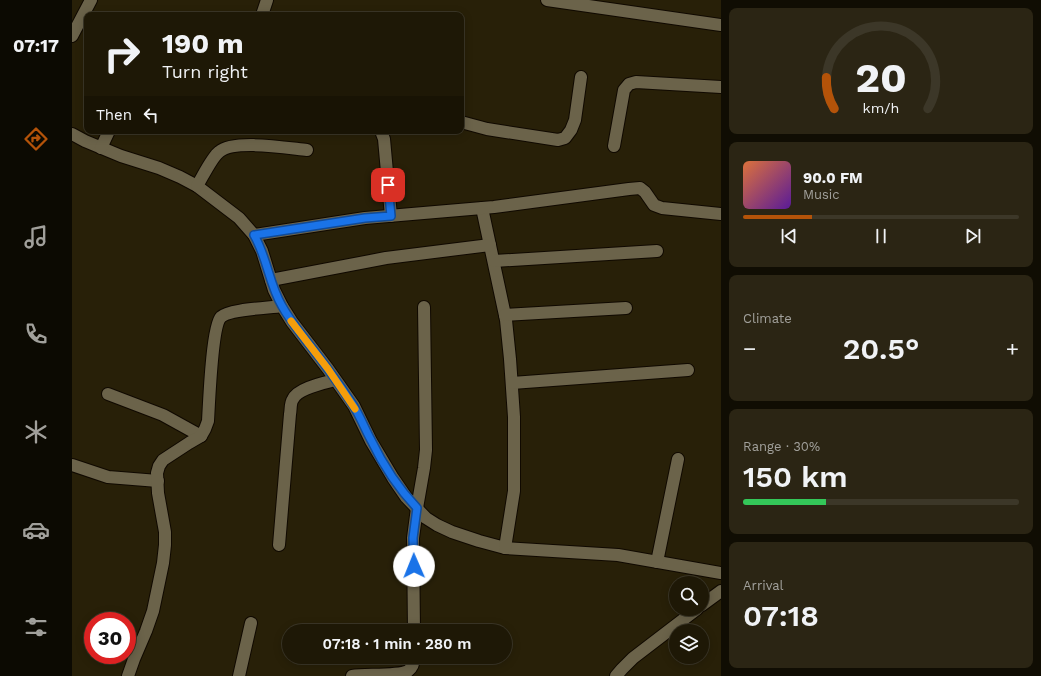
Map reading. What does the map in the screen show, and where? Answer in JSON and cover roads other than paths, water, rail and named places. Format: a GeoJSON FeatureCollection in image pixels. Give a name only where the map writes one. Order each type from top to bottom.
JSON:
{"type":"FeatureCollection","features":[{"type":"Feature","properties":{"kind":"street"},"geometry":{"type":"LineString","coordinates":[[85,12],[91,0]]}},
{"type":"Feature","properties":{"kind":"street"},"geometry":{"type":"LineString","coordinates":[[263,12],[267,0]]}},
{"type":"Feature","properties":{"kind":"street"},"geometry":{"type":"LineString","coordinates":[[547,0],[721,25]]}},
{"type":"Feature","properties":{"kind":"street"},"geometry":{"type":"LineString","coordinates":[[72,36],[84,13]]}},
{"type":"Feature","properties":{"kind":"street"},"geometry":{"type":"LineString","coordinates":[[464,123],[495,130],[558,140],[565,138],[571,130],[575,120],[581,77]]}},
{"type":"Feature","properties":{"kind":"street"},"geometry":{"type":"LineString","coordinates":[[614,146],[624,90],[629,84],[636,82],[721,87]]}},
{"type":"Feature","properties":{"kind":"street"},"geometry":{"type":"LineString","coordinates":[[72,134],[121,156],[180,177],[197,186],[239,218],[254,235],[262,251],[274,290],[282,306],[292,322],[354,406],[371,441],[393,478],[406,497],[426,518],[452,532],[505,548],[618,555],[721,573]]}},
{"type":"Feature","properties":{"kind":"street"},"geometry":{"type":"LineString","coordinates":[[101,148],[108,134]]}},
{"type":"Feature","properties":{"kind":"street"},"geometry":{"type":"LineString","coordinates":[[382,134],[384,139],[391,216]]}},
{"type":"Feature","properties":{"kind":"street"},"geometry":{"type":"LineString","coordinates":[[197,186],[218,152],[234,145],[253,145],[307,150]]}},
{"type":"Feature","properties":{"kind":"street"},"geometry":{"type":"LineString","coordinates":[[254,235],[365,218],[482,208],[640,188],[645,192],[654,205],[662,208],[721,214]]}},
{"type":"Feature","properties":{"kind":"street"},"geometry":{"type":"LineString","coordinates":[[482,208],[505,315],[512,383],[514,417],[514,491],[505,548]]}},
{"type":"Feature","properties":{"kind":"street"},"geometry":{"type":"LineString","coordinates":[[271,280],[386,258],[490,245]]}},
{"type":"Feature","properties":{"kind":"street"},"geometry":{"type":"LineString","coordinates":[[494,261],[656,251]]}},
{"type":"Feature","properties":{"kind":"street"},"geometry":{"type":"LineString","coordinates":[[128,676],[153,611],[163,563],[165,532],[158,493],[157,472],[159,466],[164,460],[189,442],[201,436],[206,429],[217,324],[221,317],[240,310],[282,306]]}},
{"type":"Feature","properties":{"kind":"street"},"geometry":{"type":"LineString","coordinates":[[414,624],[413,538],[426,450],[424,307]]}},
{"type":"Feature","properties":{"kind":"street"},"geometry":{"type":"LineString","coordinates":[[505,315],[626,308]]}},
{"type":"Feature","properties":{"kind":"street"},"geometry":{"type":"LineString","coordinates":[[512,383],[688,370]]}},
{"type":"Feature","properties":{"kind":"street"},"geometry":{"type":"LineString","coordinates":[[279,545],[292,399],[296,394],[304,389],[335,380]]}},
{"type":"Feature","properties":{"kind":"street"},"geometry":{"type":"LineString","coordinates":[[108,394],[163,415],[201,436]]}},
{"type":"Feature","properties":{"kind":"street"},"geometry":{"type":"LineString","coordinates":[[657,562],[678,459]]}},
{"type":"Feature","properties":{"kind":"street"},"geometry":{"type":"LineString","coordinates":[[72,465],[108,477],[158,481]]}},
{"type":"Feature","properties":{"kind":"street"},"geometry":{"type":"LineString","coordinates":[[709,600],[721,592]]}},
{"type":"Feature","properties":{"kind":"street"},"geometry":{"type":"LineString","coordinates":[[616,676],[633,658],[688,616]]}},
{"type":"Feature","properties":{"kind":"street"},"geometry":{"type":"LineString","coordinates":[[239,676],[251,623]]}},
{"type":"Feature","properties":{"kind":"street"},"geometry":{"type":"LineString","coordinates":[[352,676],[397,674],[407,671],[411,668],[412,664]]}}]}
